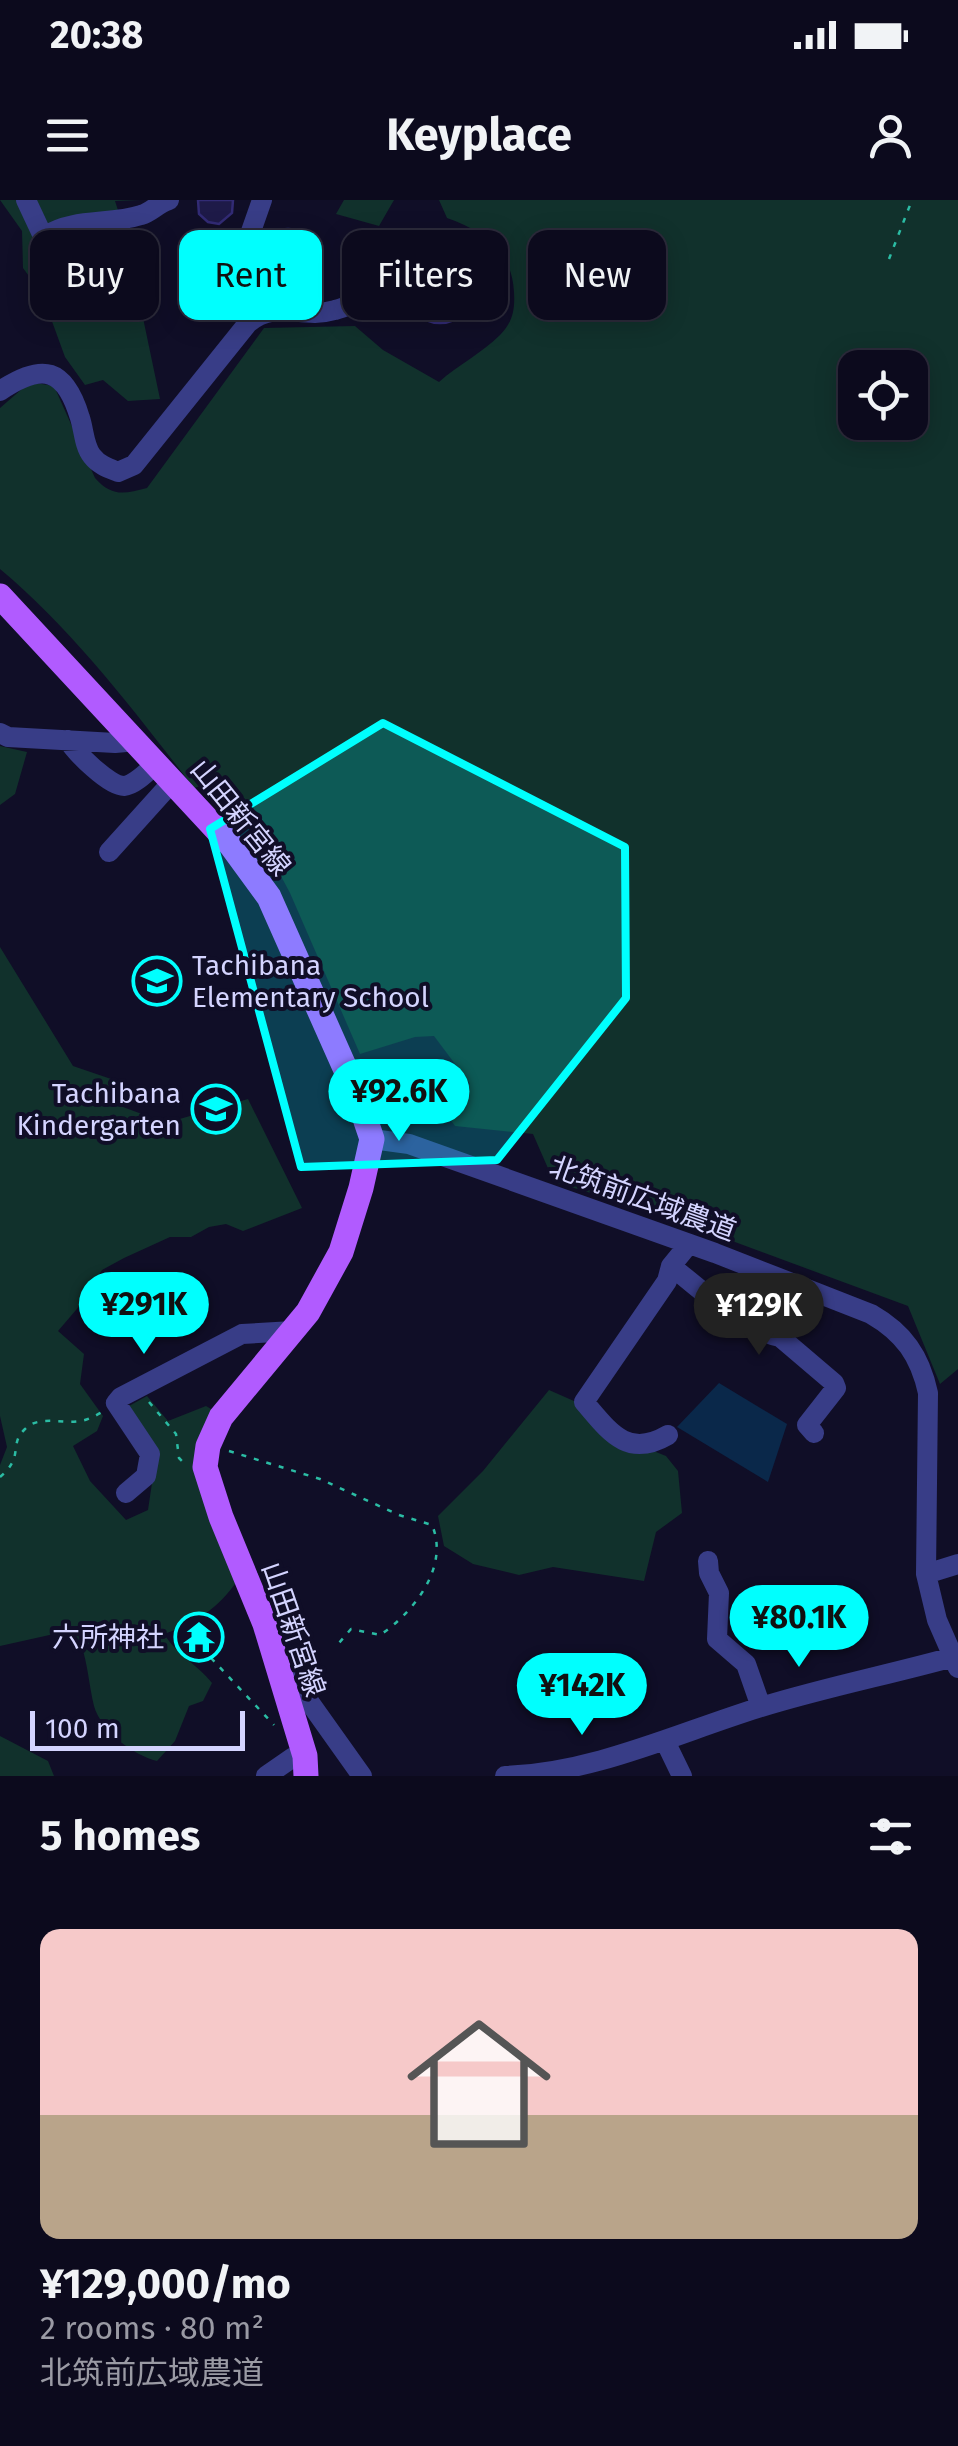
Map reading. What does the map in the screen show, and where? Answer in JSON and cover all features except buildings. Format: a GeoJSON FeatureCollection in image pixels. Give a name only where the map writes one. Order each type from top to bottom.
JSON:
{"type":"FeatureCollection","features":[{"type":"Feature","properties":{"kind":"main road","name":"山田新宮線"},"geometry":{"type":"LineString","coordinates":[[0,596],[165,772],[231,846],[270,898],[357,1095],[372,1140]]}},
{"type":"Feature","properties":{"kind":"main road"},"geometry":{"type":"LineString","coordinates":[[207,1457],[221,1417],[308,1312],[341,1252],[372,1140]]}},
{"type":"Feature","properties":{"kind":"main road","name":"山田新宮線"},"geometry":{"type":"LineString","coordinates":[[207,1457],[221,1517],[265,1624],[306,1766]]}},
{"type":"Feature","properties":{"kind":"street"},"geometry":{"type":"LineString","coordinates":[[26,200],[42,232],[47,234],[62,226],[106,224],[146,214],[169,200]]}},
{"type":"Feature","properties":{"kind":"street"},"geometry":{"type":"LineString","coordinates":[[248,323],[236,278],[262,200]]}},
{"type":"Feature","properties":{"kind":"street"},"geometry":{"type":"LineString","coordinates":[[0,391],[36,372],[53,374],[69,387],[88,452],[100,465],[118,472],[134,465],[248,323],[262,311],[278,309],[300,314],[342,307]]}},
{"type":"Feature","properties":{"kind":"street"},"geometry":{"type":"LineString","coordinates":[[0,733],[68,740],[137,741]]}},
{"type":"Feature","properties":{"kind":"street"},"geometry":{"type":"LineString","coordinates":[[68,740],[81,758],[119,786],[165,772]]}},
{"type":"Feature","properties":{"kind":"street"},"geometry":{"type":"LineString","coordinates":[[108,852],[165,772]]}},
{"type":"Feature","properties":{"kind":"street","name":"北筑前広域農道"},"geometry":{"type":"LineString","coordinates":[[372,1140],[408,1144],[689,1244],[871,1314],[892,1326],[922,1368],[928,1392],[926,1574],[937,1620],[955,1662]]}},
{"type":"Feature","properties":{"kind":"street"},"geometry":{"type":"LineString","coordinates":[[668,1435],[642,1444],[617,1440],[584,1402],[689,1244]]}},
{"type":"Feature","properties":{"kind":"street"},"geometry":{"type":"LineString","coordinates":[[671,1266],[734,1313],[769,1335],[780,1337],[834,1383],[836,1388],[807,1425],[814,1434]]}},
{"type":"Feature","properties":{"kind":"street"},"geometry":{"type":"LineString","coordinates":[[126,1493],[146,1476],[150,1454],[116,1403],[242,1334],[293,1331]]}},
{"type":"Feature","properties":{"kind":"street"},"geometry":{"type":"LineString","coordinates":[[708,1560],[719,1593],[717,1638],[746,1664],[761,1707]]}},
{"type":"Feature","properties":{"kind":"street"},"geometry":{"type":"LineString","coordinates":[[926,1574],[958,1564]]}},
{"type":"Feature","properties":{"kind":"street"},"geometry":{"type":"LineString","coordinates":[[505,1776],[537,1775],[665,1740],[761,1707],[955,1662]]}},
{"type":"Feature","properties":{"kind":"street"},"geometry":{"type":"LineString","coordinates":[[279,1672],[293,1680],[362,1776]]}},
{"type":"Feature","properties":{"kind":"street"},"geometry":{"type":"LineString","coordinates":[[665,1740],[682,1776]]}},
{"type":"Feature","properties":{"kind":"street"},"geometry":{"type":"LineString","coordinates":[[266,1776],[292,1758],[306,1766]]}},
{"type":"Feature","properties":{"kind":"path"},"geometry":{"type":"LineString","coordinates":[[889,259],[912,200]]}},
{"type":"Feature","properties":{"kind":"path"},"geometry":{"type":"LineString","coordinates":[[138,1388],[176,1434],[179,1458],[192,1471],[207,1457],[320,1479],[399,1515],[432,1525],[438,1538],[418,1601],[401,1621],[380,1635],[352,1629],[339,1643]]}},
{"type":"Feature","properties":{"kind":"path"},"geometry":{"type":"LineString","coordinates":[[0,1477],[16,1459],[16,1442],[27,1426],[36,1422],[86,1420],[116,1403]]}},
{"type":"Feature","properties":{"kind":"path"},"geometry":{"type":"LineString","coordinates":[[211,1658],[273,1724]]}},
{"type":"Feature","properties":{"kind":"highlighted area"},"geometry":{"type":"Polygon","coordinates":[[[383,723],[625,847],[626,998],[497,1160],[301,1167],[210,829],[383,723]]]}},
{"type":"Feature","properties":{"kind":"green space"},"geometry":{"type":"Polygon","coordinates":[[[0,200],[140,200],[115,201],[124,230],[30,230],[30,278],[23,268],[22,231],[0,200]]]}},
{"type":"Feature","properties":{"kind":"green space"},"geometry":{"type":"Polygon","coordinates":[[[344,200],[394,200],[379,226],[336,214],[344,200]]]}},
{"type":"Feature","properties":{"kind":"green space"},"geometry":{"type":"Polygon","coordinates":[[[439,200],[958,200],[958,1369],[940,1384],[908,1306],[651,1211],[554,1182],[533,1134],[455,1126],[444,1111],[470,1084],[434,1036],[415,1037],[360,1054],[290,893],[244,807],[221,780],[194,788],[78,646],[0,569],[0,408],[30,382],[54,386],[95,478],[113,491],[147,488],[264,328],[355,326],[383,350],[439,382],[486,348],[504,330],[514,304],[508,230],[473,229],[447,218],[439,200]]]}},
{"type":"Feature","properties":{"kind":"green space"},"geometry":{"type":"Polygon","coordinates":[[[51,320],[143,320],[160,399],[128,401],[103,380],[85,385],[65,357],[51,320]]]}},
{"type":"Feature","properties":{"kind":"green space"},"geometry":{"type":"Polygon","coordinates":[[[0,746],[27,752],[15,794],[0,805],[0,746]]]}},
{"type":"Feature","properties":{"kind":"green space"},"geometry":{"type":"Polygon","coordinates":[[[0,947],[73,1066],[114,1080],[123,1107],[166,1123],[248,1099],[302,1208],[243,1231],[226,1224],[209,1227],[191,1237],[170,1237],[124,1258],[102,1270],[82,1303],[58,1331],[84,1354],[80,1384],[103,1416],[97,1431],[73,1446],[90,1481],[126,1520],[148,1510],[156,1456],[129,1406],[147,1396],[168,1421],[206,1406],[216,1412],[206,1429],[237,1581],[205,1614],[164,1634],[212,1683],[203,1701],[189,1706],[175,1741],[157,1761],[128,1748],[103,1724],[94,1706],[81,1644],[54,1634],[0,1646],[0,1465],[7,1447],[0,1416],[0,947]]]}},
{"type":"Feature","properties":{"kind":"green space"},"geometry":{"type":"Polygon","coordinates":[[[549,1390],[592,1409],[621,1438],[666,1456],[678,1471],[682,1513],[656,1532],[644,1581],[553,1567],[519,1575],[473,1564],[444,1546],[438,1516],[483,1471],[549,1390]]]}},
{"type":"Feature","properties":{"kind":"green space"},"geometry":{"type":"Polygon","coordinates":[[[0,1736],[48,1761],[54,1776],[0,1776],[0,1736]]]}},
{"type":"Feature","properties":{"kind":"water"},"geometry":{"type":"Polygon","coordinates":[[[719,1383],[787,1424],[768,1482],[677,1427],[719,1383]]]}},
{"type":"Feature","properties":{"kind":"place","name":"Tachibana Elementary School"},"geometry":{"type":"Point","coordinates":[157,981]}},
{"type":"Feature","properties":{"kind":"place","name":"Tachibana Kindergarten"},"geometry":{"type":"Point","coordinates":[216,1109]}},
{"type":"Feature","properties":{"kind":"place","name":"六所神社"},"geometry":{"type":"Point","coordinates":[199,1637]}}]}
